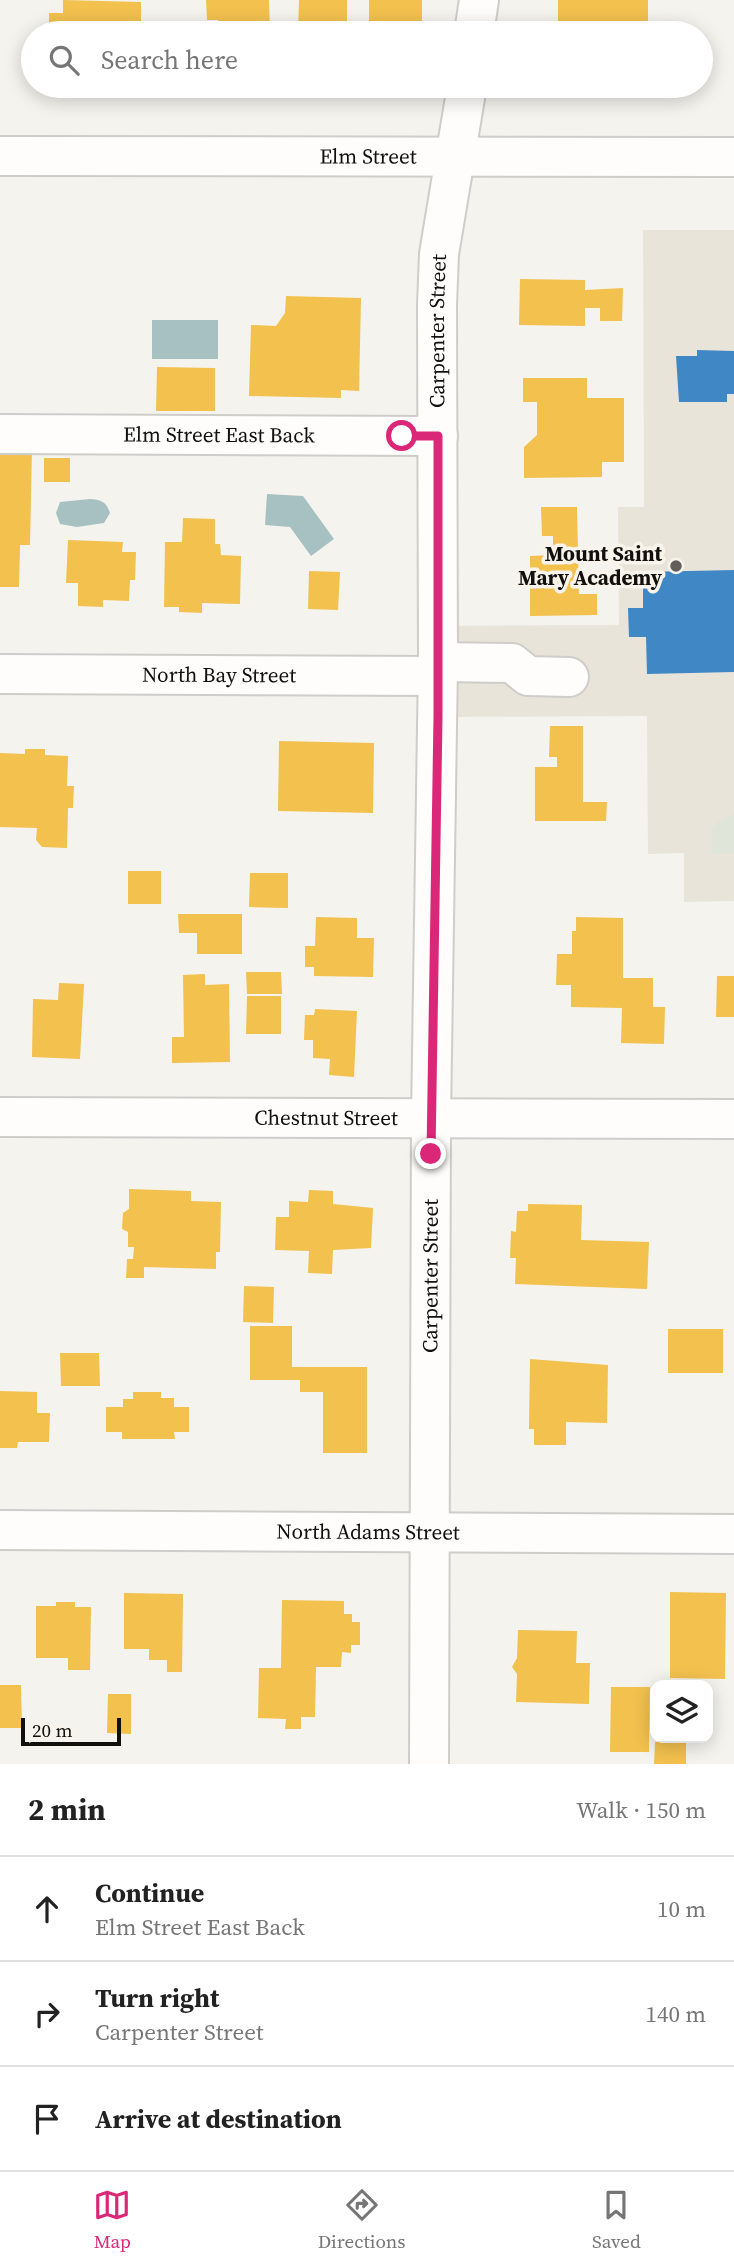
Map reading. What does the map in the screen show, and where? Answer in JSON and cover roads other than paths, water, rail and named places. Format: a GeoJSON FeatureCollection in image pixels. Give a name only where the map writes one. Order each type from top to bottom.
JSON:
{"type":"FeatureCollection","features":[{"type":"Feature","properties":{"kind":"street"},"geometry":{"type":"LineString","coordinates":[[476,21],[479,0]]}},
{"type":"Feature","properties":{"kind":"street","name":"Carpenter Street"},"geometry":{"type":"LineString","coordinates":[[429,1764],[432,1533],[431,1118],[438,669],[439,254],[465,98]]}},
{"type":"Feature","properties":{"kind":"street","name":"Elm Street"},"geometry":{"type":"LineString","coordinates":[[0,156],[734,157]]}},
{"type":"Feature","properties":{"kind":"street","name":"Elm Street East Back"},"geometry":{"type":"LineString","coordinates":[[0,434],[438,436]]}},
{"type":"Feature","properties":{"kind":"street","name":"North Bay Street"},"geometry":{"type":"LineString","coordinates":[[0,674],[438,669],[513,663],[528,676],[569,677]]}},
{"type":"Feature","properties":{"kind":"street","name":"Chestnut Street"},"geometry":{"type":"LineString","coordinates":[[0,1117],[734,1119]]}},
{"type":"Feature","properties":{"kind":"street","name":"North Adams Street"},"geometry":{"type":"LineString","coordinates":[[0,1531],[734,1534]]}},
{"type":"Feature","properties":{"kind":"water"},"geometry":{"type":"Polygon","coordinates":[[[152,320],[218,320],[218,359],[152,359],[152,320]]]}},
{"type":"Feature","properties":{"kind":"water"},"geometry":{"type":"Polygon","coordinates":[[[267,494],[303,496],[334,539],[311,556],[290,527],[265,525],[267,494]]]}},
{"type":"Feature","properties":{"kind":"water"},"geometry":{"type":"Polygon","coordinates":[[[90,499],[107,506],[110,513],[104,523],[77,527],[60,524],[56,513],[60,502],[90,499]]]}},
{"type":"Feature","properties":{"kind":"place","name":"Mount Saint Mary Academy"},"geometry":{"type":"Point","coordinates":[676,566]}}]}
